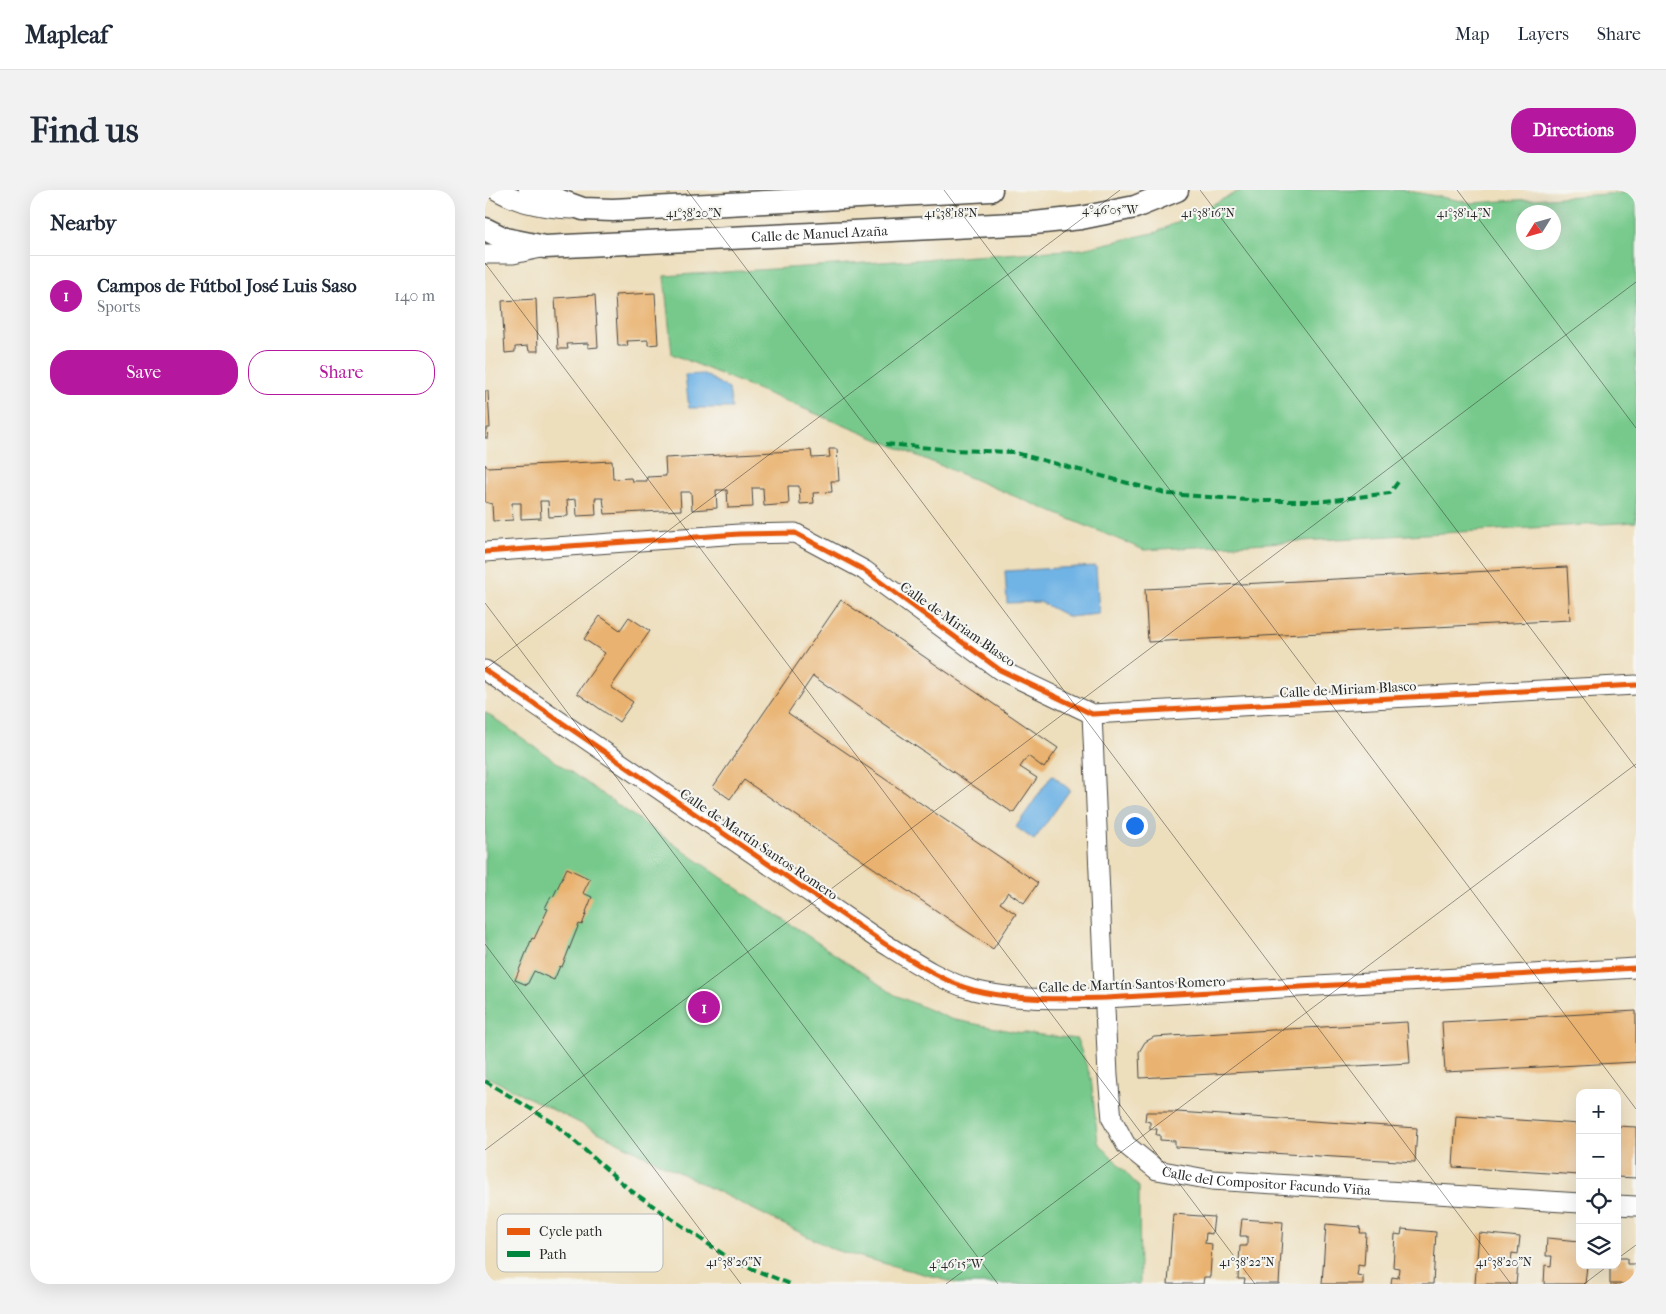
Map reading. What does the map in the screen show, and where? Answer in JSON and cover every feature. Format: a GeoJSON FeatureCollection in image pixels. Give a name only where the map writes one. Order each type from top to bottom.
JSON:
{"type":"FeatureCollection","features":[{"type":"Feature","properties":{"kind":"street"},"geometry":{"type":"LineString","coordinates":[[496,190],[507,197],[546,208],[613,210],[991,190]]}},
{"type":"Feature","properties":{"kind":"street"},"geometry":{"type":"LineString","coordinates":[[530,190],[583,209]]}},
{"type":"Feature","properties":{"kind":"street","name":"Calle de Manuel Azaña"},"geometry":{"type":"LineString","coordinates":[[485,254],[513,254],[545,247],[1033,223],[1081,218],[1135,207],[1177,190]]}},
{"type":"Feature","properties":{"kind":"street","name":"Calle de Manuel Azaña"},"geometry":{"type":"LineString","coordinates":[[485,229],[505,239],[545,247]]}},
{"type":"Feature","properties":{"kind":"street","name":"Calle de Miriam Blasco"},"geometry":{"type":"LineString","coordinates":[[485,552],[739,534],[795,533],[864,570],[999,670],[1091,714],[1636,685]]}},
{"type":"Feature","properties":{"kind":"street","name":"Calle de Martín Santos Romero"},"geometry":{"type":"LineString","coordinates":[[485,670],[700,819],[877,938],[929,971],[972,990],[1031,999],[1106,998],[1636,968]]}},
{"type":"Feature","properties":{"kind":"street","name":"Calle del Compositor Facundo Viña"},"geometry":{"type":"LineString","coordinates":[[1091,714],[1106,998],[1108,1076],[1112,1118],[1126,1145],[1157,1170],[1211,1180],[1576,1202]]}},
{"type":"Feature","properties":{"kind":"street"},"geometry":{"type":"LineString","coordinates":[[1621,1205],[1636,1206]]}},
{"type":"Feature","properties":{"kind":"green space"},"geometry":{"type":"Polygon","coordinates":[[[1241,190],[1403,190],[1473,203],[1636,192],[1636,522],[1144,550],[672,354],[664,276],[1082,249],[1157,232],[1241,190]]]}},
{"type":"Feature","properties":{"kind":"green space"},"geometry":{"type":"Polygon","coordinates":[[[485,712],[718,875],[895,995],[951,1019],[1016,1032],[1077,1039],[1091,1078],[1098,1142],[1139,1187],[1140,1284],[960,1284],[835,1250],[485,1076],[485,712]]]}},
{"type":"Feature","properties":{"kind":"water"},"geometry":{"type":"Polygon","coordinates":[[[704,374],[729,389],[732,408],[689,408],[685,375],[704,374]]]}},
{"type":"Feature","properties":{"kind":"water"},"geometry":{"type":"Polygon","coordinates":[[[1096,566],[1099,614],[1069,617],[1040,602],[1007,603],[1005,571],[1096,566]]]}},
{"type":"Feature","properties":{"kind":"water"},"geometry":{"type":"Polygon","coordinates":[[[1052,775],[1070,790],[1034,840],[1016,827],[1052,775]]]}},
{"type":"Feature","properties":{"kind":"building"},"geometry":{"type":"Polygon","coordinates":[[[655,293],[658,344],[648,345],[648,340],[627,341],[628,346],[618,346],[615,295],[655,293]]]}},
{"type":"Feature","properties":{"kind":"building"},"geometry":{"type":"Polygon","coordinates":[[[595,295],[598,347],[588,348],[588,343],[567,344],[568,349],[558,349],[555,298],[595,295]]]}},
{"type":"Feature","properties":{"kind":"building"},"geometry":{"type":"Polygon","coordinates":[[[536,299],[538,351],[529,351],[528,346],[515,347],[515,352],[505,353],[502,301],[536,299]]]}},
{"type":"Feature","properties":{"kind":"building"},"geometry":{"type":"Polygon","coordinates":[[[485,391],[488,391],[490,428],[487,428],[488,438],[485,438],[485,391]]]}},
{"type":"Feature","properties":{"kind":"building"},"geometry":{"type":"Polygon","coordinates":[[[829,449],[837,449],[839,481],[831,481],[832,492],[813,493],[814,503],[800,504],[799,486],[788,486],[789,504],[764,506],[763,488],[752,488],[753,507],[728,508],[727,490],[716,490],[717,508],[692,510],[691,492],[680,492],[681,510],[605,514],[603,498],[595,498],[596,515],[577,516],[576,499],[567,500],[568,516],[549,517],[548,501],[540,501],[541,518],[521,519],[521,503],[512,503],[513,520],[493,521],[492,504],[485,502],[485,464],[487,467],[612,461],[613,479],[631,478],[632,481],[647,481],[647,477],[666,476],[665,458],[811,450],[812,458],[830,457],[829,449]]]}},
{"type":"Feature","properties":{"kind":"building"},"geometry":{"type":"Polygon","coordinates":[[[1567,567],[1570,620],[1148,642],[1145,589],[1567,567]]]}},
{"type":"Feature","properties":{"kind":"building"},"geometry":{"type":"Polygon","coordinates":[[[841,600],[1058,748],[1044,768],[1028,756],[1020,767],[1037,778],[1013,813],[813,676],[788,713],[1038,883],[1024,903],[1008,892],[1000,903],[1016,914],[993,949],[744,780],[730,799],[713,787],[841,600]]]}},
{"type":"Feature","properties":{"kind":"building"},"geometry":{"type":"Polygon","coordinates":[[[600,616],[620,630],[629,617],[650,631],[611,687],[633,702],[619,722],[577,693],[605,653],[584,639],[600,616]]]}},
{"type":"Feature","properties":{"kind":"building"},"geometry":{"type":"Polygon","coordinates":[[[567,868],[590,879],[583,893],[592,897],[587,912],[582,925],[579,924],[562,967],[560,966],[554,980],[534,971],[527,985],[515,980],[532,938],[534,939],[548,909],[545,908],[551,896],[553,897],[567,868]]]}},
{"type":"Feature","properties":{"kind":"building"},"geometry":{"type":"Polygon","coordinates":[[[1636,1011],[1636,1062],[1445,1072],[1442,1022],[1636,1011]]]}},
{"type":"Feature","properties":{"kind":"building"},"geometry":{"type":"Polygon","coordinates":[[[1407,1022],[1410,1063],[1140,1078],[1139,1052],[1145,1042],[1154,1037],[1407,1022]]]}},
{"type":"Feature","properties":{"kind":"building"},"geometry":{"type":"Polygon","coordinates":[[[1146,1112],[1177,1112],[1417,1128],[1415,1162],[1175,1147],[1175,1141],[1160,1140],[1160,1135],[1156,1135],[1157,1129],[1150,1129],[1150,1122],[1145,1121],[1146,1112]]]}},
{"type":"Feature","properties":{"kind":"building"},"geometry":{"type":"Polygon","coordinates":[[[1456,1116],[1576,1124],[1576,1175],[1453,1167],[1456,1116]]]}},
{"type":"Feature","properties":{"kind":"building"},"geometry":{"type":"Polygon","coordinates":[[[1621,1126],[1636,1127],[1636,1178],[1621,1177],[1621,1126]]]}},
{"type":"Feature","properties":{"kind":"building"},"geometry":{"type":"Polygon","coordinates":[[[1173,1214],[1214,1217],[1212,1234],[1206,1233],[1205,1243],[1212,1244],[1210,1277],[1204,1277],[1203,1284],[1168,1284],[1173,1214]]]}},
{"type":"Feature","properties":{"kind":"building"},"geometry":{"type":"Polygon","coordinates":[[[1242,1219],[1283,1222],[1279,1284],[1244,1284],[1245,1279],[1238,1279],[1240,1246],[1247,1246],[1247,1236],[1240,1236],[1242,1219]]]}},
{"type":"Feature","properties":{"kind":"building"},"geometry":{"type":"Polygon","coordinates":[[[1326,1224],[1361,1227],[1360,1233],[1366,1233],[1364,1266],[1358,1265],[1357,1275],[1363,1276],[1363,1284],[1322,1284],[1326,1224]]]}},
{"type":"Feature","properties":{"kind":"building"},"geometry":{"type":"Polygon","coordinates":[[[1402,1229],[1436,1232],[1433,1284],[1391,1284],[1392,1277],[1398,1278],[1399,1268],[1393,1267],[1395,1234],[1401,1235],[1402,1229]]]}},
{"type":"Feature","properties":{"kind":"building"},"geometry":{"type":"Polygon","coordinates":[[[1479,1233],[1520,1237],[1518,1254],[1512,1253],[1511,1263],[1518,1264],[1516,1284],[1475,1284],[1479,1233]]]}},
{"type":"Feature","properties":{"kind":"building"},"geometry":{"type":"Polygon","coordinates":[[[1547,1238],[1576,1241],[1576,1269],[1587,1269],[1585,1284],[1544,1284],[1545,1265],[1551,1266],[1552,1256],[1546,1256],[1547,1238]]]}},
{"type":"Feature","properties":{"kind":"building"},"geometry":{"type":"Polygon","coordinates":[[[1621,1258],[1627,1258],[1627,1264],[1636,1264],[1636,1284],[1610,1284],[1610,1269],[1621,1269],[1621,1258]]]}},
{"type":"Feature","properties":{"kind":"marked path"},"geometry":{"type":"LineString","coordinates":[[886,444],[954,450],[1012,452],[1169,494],[1261,501],[1325,501],[1390,493],[1398,482]]}},
{"type":"Feature","properties":{"kind":"marked path"},"geometry":{"type":"LineString","coordinates":[[485,1081],[554,1123],[630,1190],[733,1261],[790,1284]]}},
{"type":"Feature","properties":{"kind":"cycle path"},"geometry":{"type":"LineString","coordinates":[[485,552],[739,534],[795,533],[864,570],[1000,670],[1092,714],[1636,685]]}},
{"type":"Feature","properties":{"kind":"cycle path"},"geometry":{"type":"LineString","coordinates":[[485,670],[885,944],[939,976],[973,990],[1023,998],[1106,998],[1636,968]]}},
{"type":"Feature","properties":{"kind":"place","name":"Campos de Fútbol José Luis Saso"},"geometry":{"type":"Point","coordinates":[704,1007]}}]}
